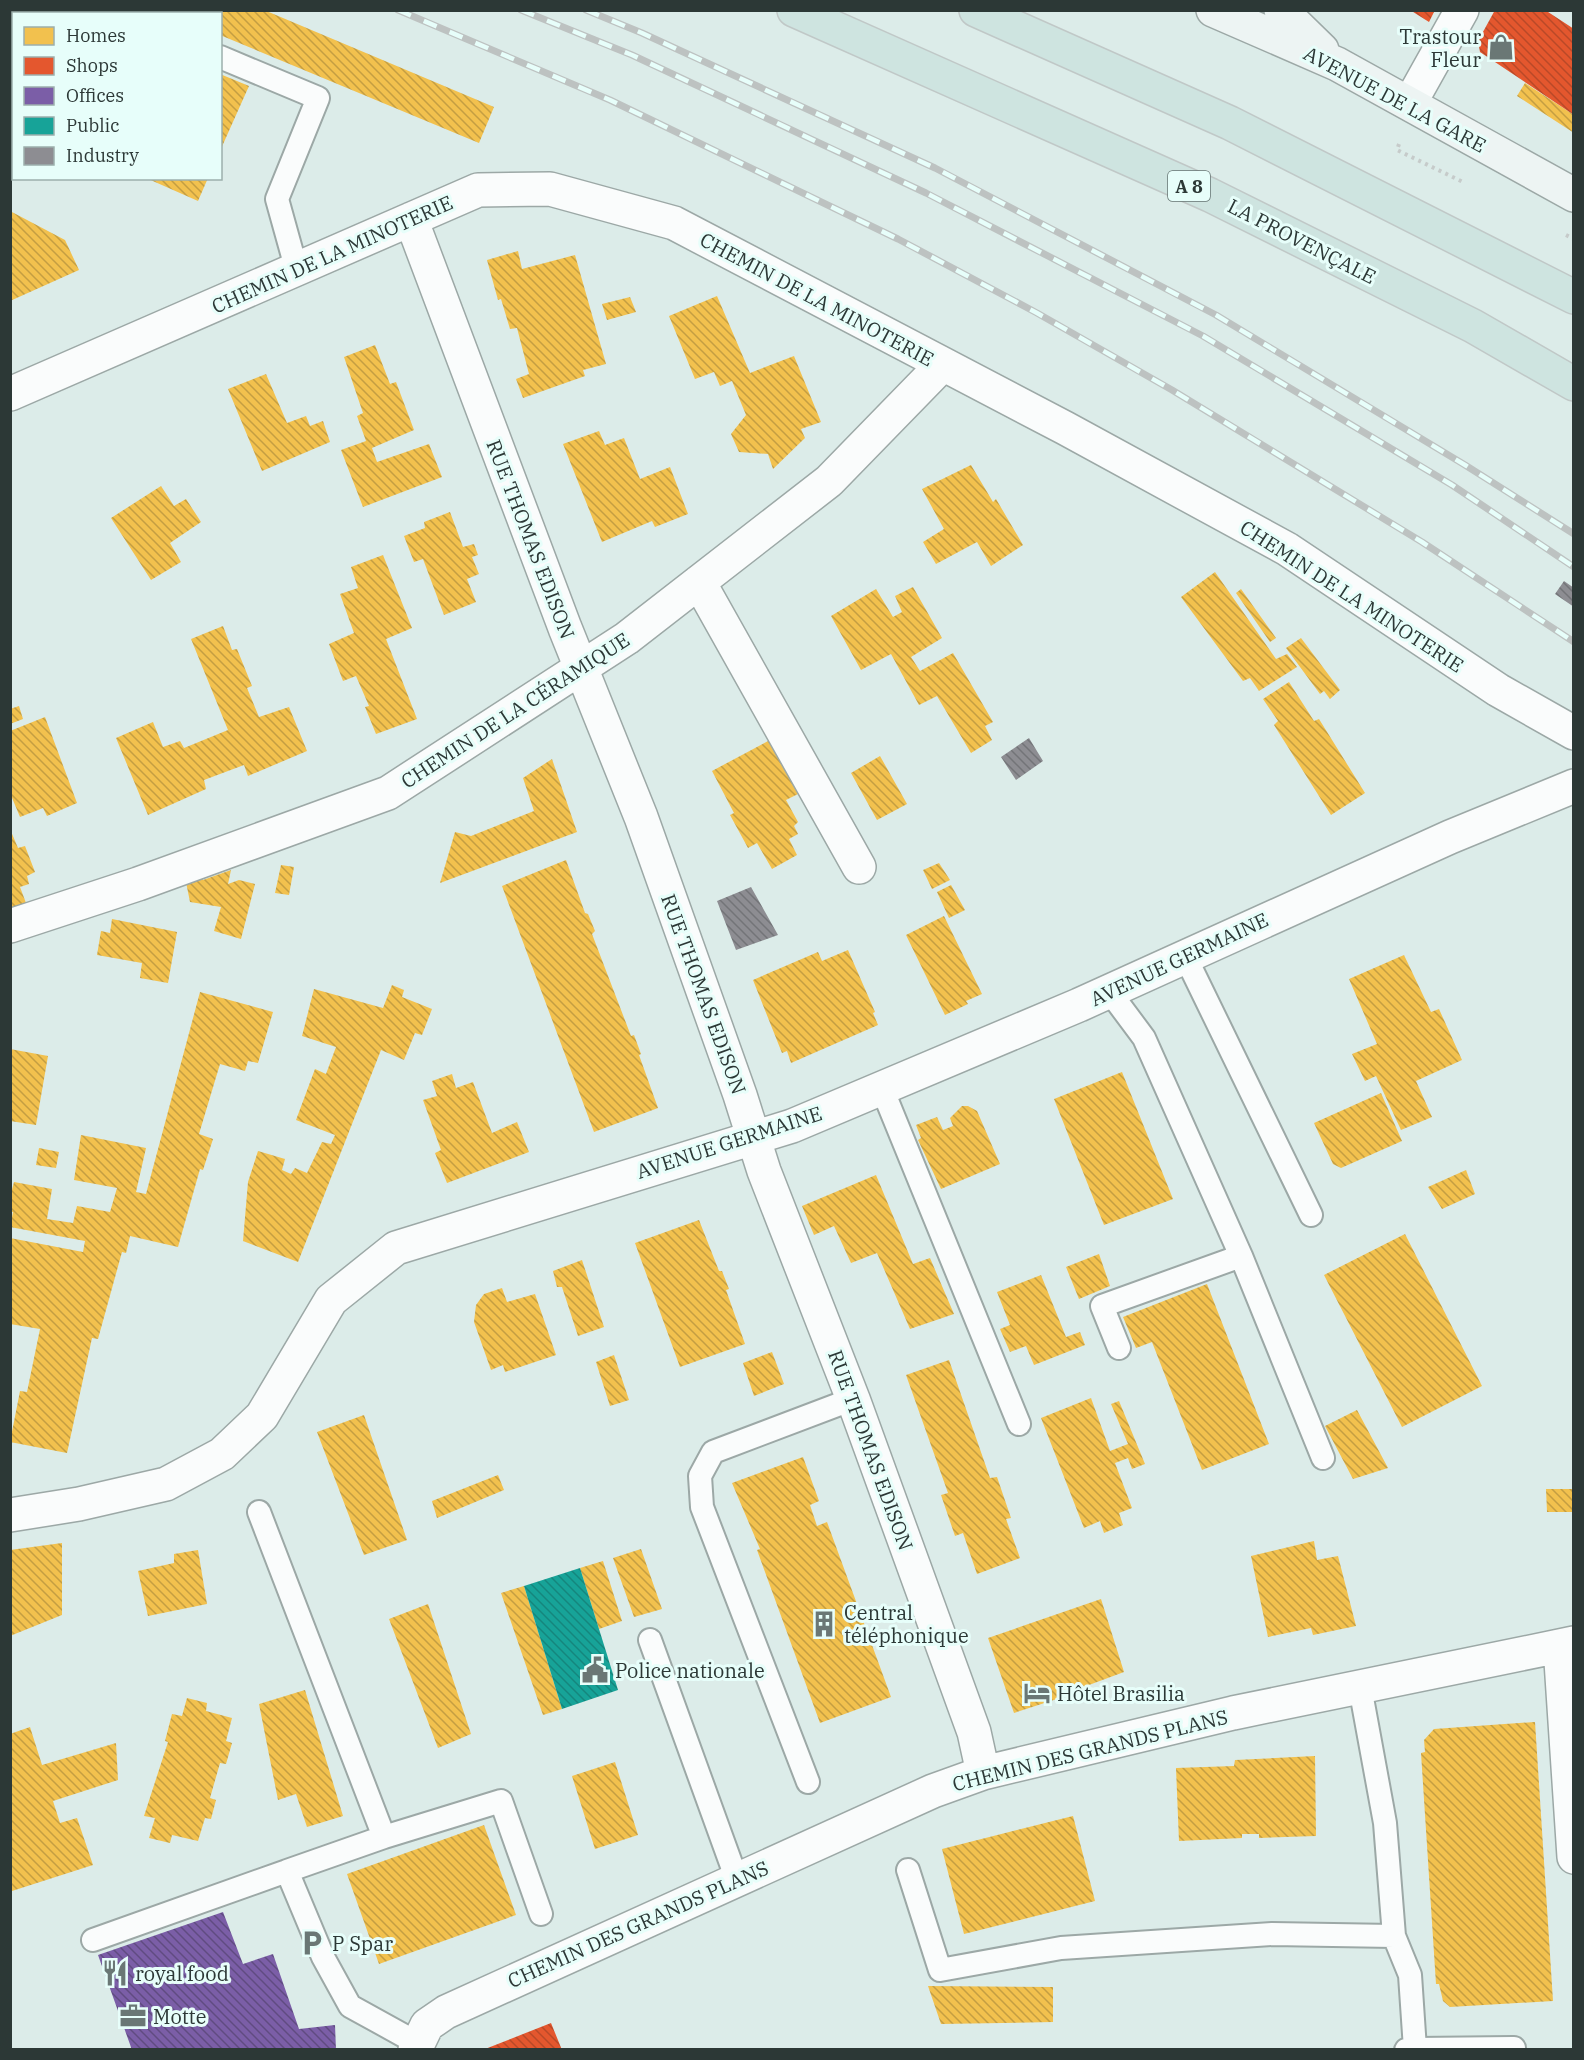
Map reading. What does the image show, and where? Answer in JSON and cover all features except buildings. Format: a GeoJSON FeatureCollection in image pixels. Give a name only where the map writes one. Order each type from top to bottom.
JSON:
{"type":"FeatureCollection","features":[{"type":"Feature","properties":{"kind":"highway","name":"LA PROVENÇALE"},"geometry":{"type":"LineString","coordinates":[[794,10],[1210,195],[1473,326],[1574,384]]}},
{"type":"Feature","properties":{"kind":"highway"},"geometry":{"type":"LineString","coordinates":[[976,10],[1230,123],[1574,297]]}},
{"type":"Feature","properties":{"kind":"main road","name":"AVENUE DE LA GARE"},"geometry":{"type":"LineString","coordinates":[[1213,10],[1336,64],[1574,195]]}},
{"type":"Feature","properties":{"kind":"main road"},"geometry":{"type":"LineString","coordinates":[[1281,10],[1336,64]]}},
{"type":"Feature","properties":{"kind":"street"},"geometry":{"type":"LineString","coordinates":[[1410,103],[1461,10]]}},
{"type":"Feature","properties":{"kind":"street","name":"CHEMIN DE LA MINOTERIE"},"geometry":{"type":"LineString","coordinates":[[10,394],[297,271],[478,190],[550,189],[674,223],[1075,433],[1287,549],[1498,690],[1574,733]]}},
{"type":"Feature","properties":{"kind":"street","name":"RUE THOMAS EDISON"},"geometry":{"type":"LineString","coordinates":[[411,219],[581,669],[641,817],[764,1171],[853,1399],[974,1732],[984,1773]]}},
{"type":"Feature","properties":{"kind":"street","name":"CHEMIN DE LA CÉRAMIQUE"},"geometry":{"type":"LineString","coordinates":[[10,926],[138,884],[388,793],[627,638],[830,481],[942,365]]}},
{"type":"Feature","properties":{"kind":"street"},"geometry":{"type":"LineString","coordinates":[[699,582],[859,867]]}},
{"type":"Feature","properties":{"kind":"street","name":"AVENUE GERMAINE"},"geometry":{"type":"LineString","coordinates":[[10,1515],[79,1504],[165,1484],[222,1454],[262,1416],[332,1300],[396,1248],[792,1126],[880,1086],[1186,958],[1253,925],[1450,837],[1574,786]]}},
{"type":"Feature","properties":{"kind":"street"},"geometry":{"type":"LineString","coordinates":[[1567,1645],[1574,1857]]}},
{"type":"Feature","properties":{"kind":"street","name":"CHEMIN DES GRANDS PLANS"},"geometry":{"type":"LineString","coordinates":[[416,2046],[428,2025],[446,2012],[933,1791],[984,1773],[1233,1713],[1567,1645]]}},
{"type":"Feature","properties":{"kind":"lane"},"geometry":{"type":"LineString","coordinates":[[222,58],[318,98],[277,199],[297,271]]}},
{"type":"Feature","properties":{"kind":"lane"},"geometry":{"type":"LineString","coordinates":[[1186,958],[1311,1215]]}},
{"type":"Feature","properties":{"kind":"lane"},"geometry":{"type":"LineString","coordinates":[[1109,991],[1144,1038],[1241,1256],[1323,1458]]}},
{"type":"Feature","properties":{"kind":"lane"},"geometry":{"type":"LineString","coordinates":[[880,1086],[1019,1424]]}},
{"type":"Feature","properties":{"kind":"lane"},"geometry":{"type":"LineString","coordinates":[[1119,1348],[1102,1306],[1241,1256]]}},
{"type":"Feature","properties":{"kind":"lane"},"geometry":{"type":"LineString","coordinates":[[808,1782],[702,1507],[700,1476],[713,1452],[853,1399]]}},
{"type":"Feature","properties":{"kind":"lane"},"geometry":{"type":"LineString","coordinates":[[259,1512],[384,1837]]}},
{"type":"Feature","properties":{"kind":"lane"},"geometry":{"type":"LineString","coordinates":[[650,1640],[737,1880]]}},
{"type":"Feature","properties":{"kind":"lane"},"geometry":{"type":"LineString","coordinates":[[1360,1687],[1385,1823],[1394,1936],[1410,1975],[1415,2049]]}},
{"type":"Feature","properties":{"kind":"lane"},"geometry":{"type":"LineString","coordinates":[[93,1940],[384,1837],[501,1801],[541,1914]]}},
{"type":"Feature","properties":{"kind":"lane"},"geometry":{"type":"LineString","coordinates":[[908,1870],[940,1970],[1061,1948],[1272,1934],[1394,1936]]}},
{"type":"Feature","properties":{"kind":"lane"},"geometry":{"type":"LineString","coordinates":[[287,1871],[323,1957],[350,2006],[416,2046]]}},
{"type":"Feature","properties":{"kind":"lane"},"geometry":{"type":"LineString","coordinates":[[1406,2049],[1514,2048]]}},
{"type":"Feature","properties":{"kind":"railway"},"geometry":{"type":"LineString","coordinates":[[398,10],[610,100],[898,239],[1037,313],[1172,390],[1422,542],[1574,642]]}},
{"type":"Feature","properties":{"kind":"railway"},"geometry":{"type":"LineString","coordinates":[[521,10],[632,55],[926,193],[1203,336],[1452,485],[1574,567]]}},
{"type":"Feature","properties":{"kind":"railway"},"geometry":{"type":"LineString","coordinates":[[586,10],[642,33],[935,168],[1216,315],[1465,465],[1574,534]]}},
{"type":"Feature","properties":{"kind":"place","name":"Trastour Fleur"},"geometry":{"type":"Point","coordinates":[1501,47]}},
{"type":"Feature","properties":{"kind":"place","name":"Central téléphonique"},"geometry":{"type":"Point","coordinates":[824,1624]}},
{"type":"Feature","properties":{"kind":"place","name":"Police nationale"},"geometry":{"type":"Point","coordinates":[595,1670]}},
{"type":"Feature","properties":{"kind":"place","name":"Hôtel Brasilia"},"geometry":{"type":"Point","coordinates":[1037,1693]}},
{"type":"Feature","properties":{"kind":"place","name":"P Spar"},"geometry":{"type":"Point","coordinates":[312,1943]}},
{"type":"Feature","properties":{"kind":"place","name":"royal food"},"geometry":{"type":"Point","coordinates":[115,1973]}},
{"type":"Feature","properties":{"kind":"place","name":"Motte"},"geometry":{"type":"Point","coordinates":[133,2016]}}]}
